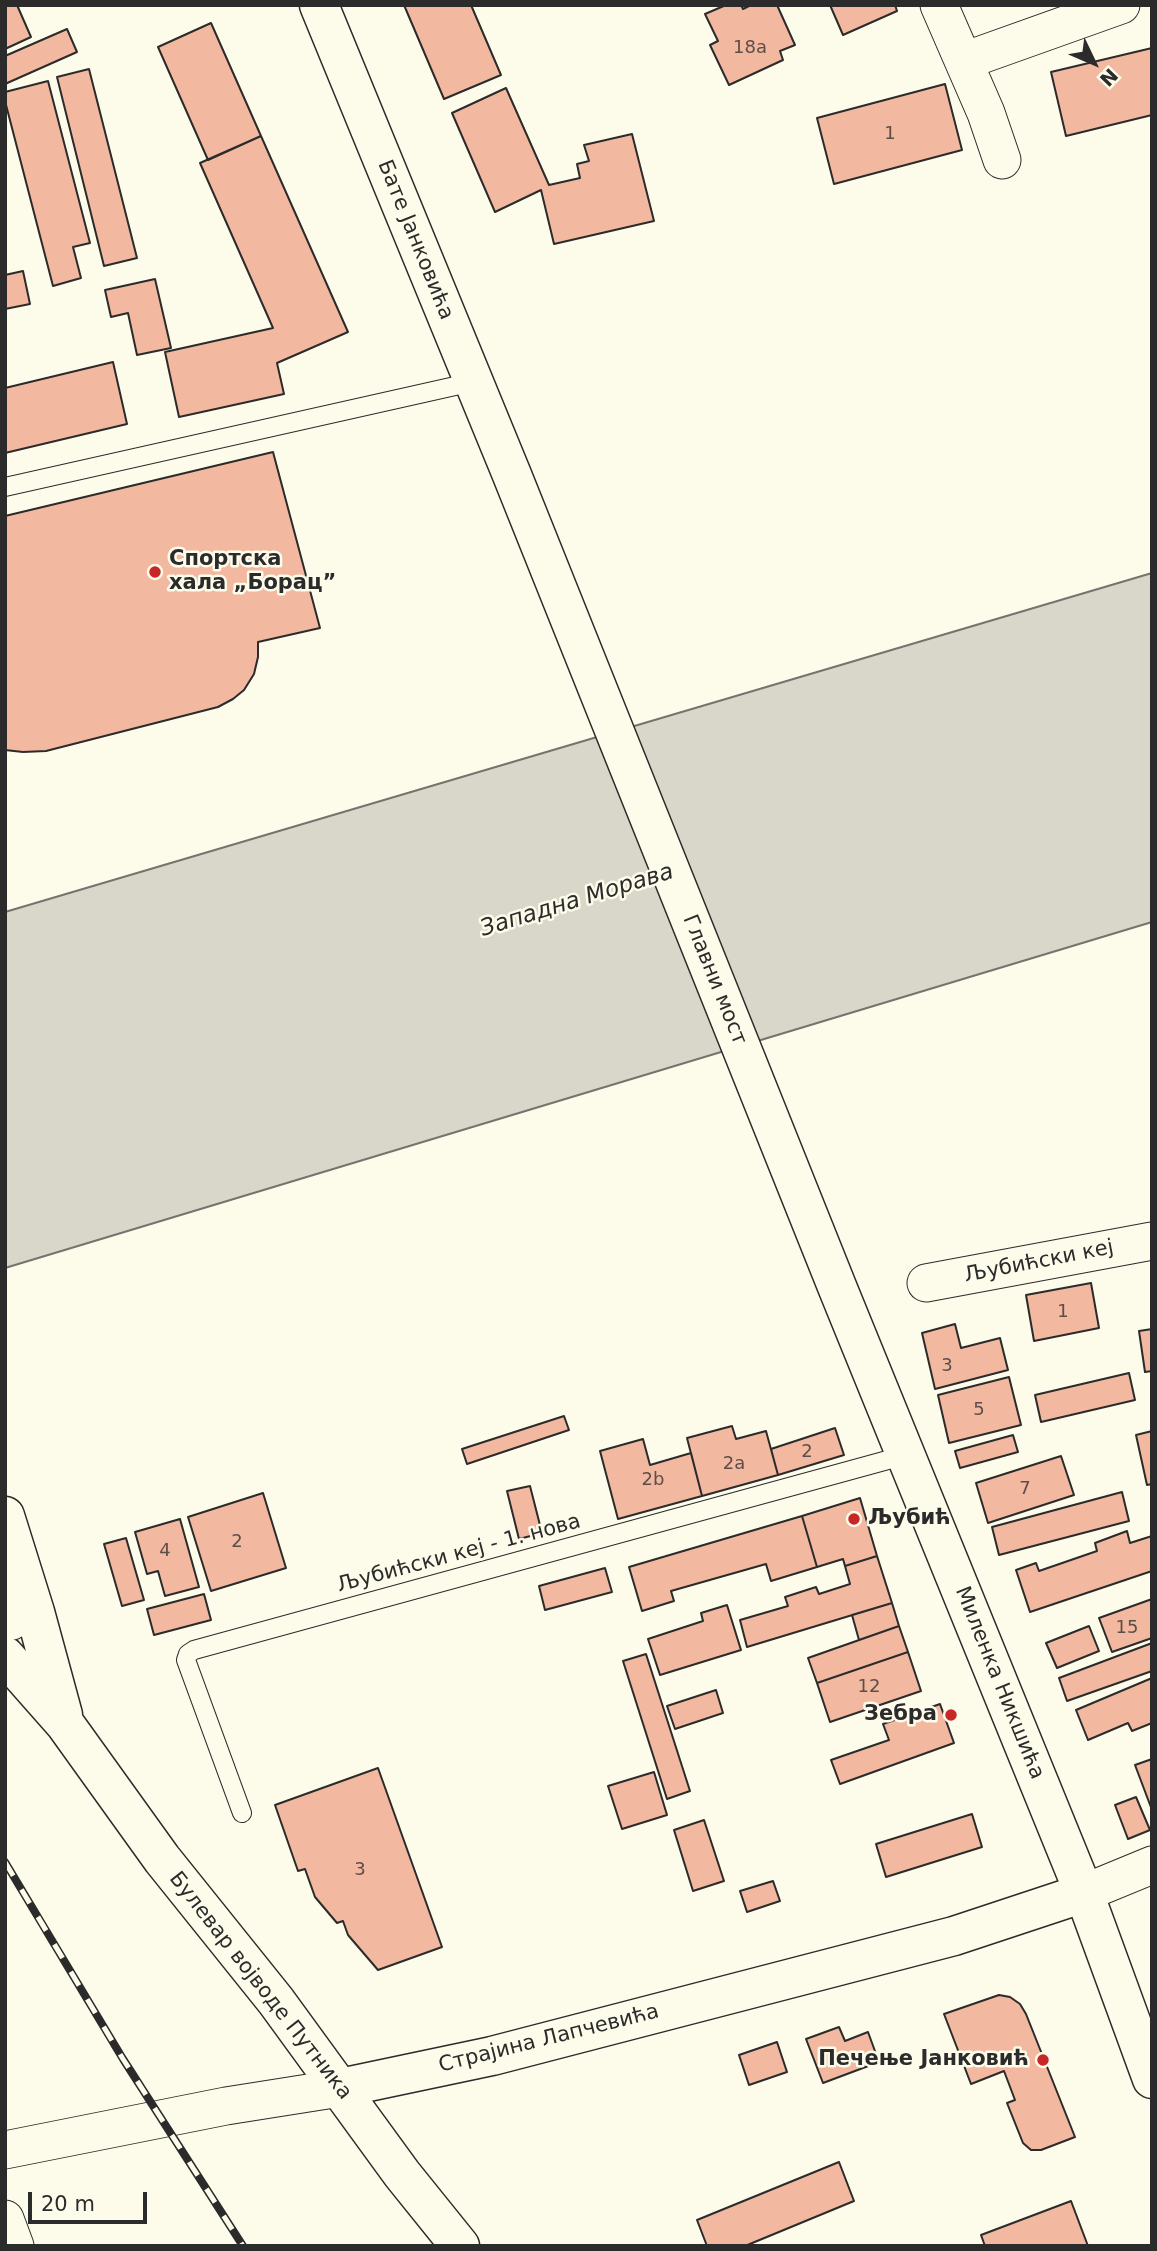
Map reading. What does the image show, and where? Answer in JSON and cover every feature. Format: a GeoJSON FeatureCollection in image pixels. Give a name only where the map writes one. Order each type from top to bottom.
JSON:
{"type":"FeatureCollection","features":[{"type":"Feature","properties":{"kind":"main road","name":"Бате Јанковића"},"geometry":{"type":"LineString","coordinates":[[319,5],[512,475]]}},
{"type":"Feature","properties":{"kind":"main road","name":"Главни мост"},"geometry":{"type":"LineString","coordinates":[[512,475],[838,1289]]}},
{"type":"Feature","properties":{"kind":"main road","name":"Миленка Никшића"},"geometry":{"type":"LineString","coordinates":[[838,1289],[1084,1893],[1152,2079]]}},
{"type":"Feature","properties":{"kind":"main road"},"geometry":{"type":"LineString","coordinates":[[5,1516],[14,1623]]}},
{"type":"Feature","properties":{"kind":"main road","name":"Булевар војводе Путника"},"geometry":{"type":"LineString","coordinates":[[14,1623],[65,1724]]}},
{"type":"Feature","properties":{"kind":"main road","name":"Булевар војводе Путника"},"geometry":{"type":"LineString","coordinates":[[14,1623],[65,1724],[162,1859],[275,2001],[402,2174],[460,2246]]}},
{"type":"Feature","properties":{"kind":"main road","name":"Страјина Лапчевића"},"geometry":{"type":"LineString","coordinates":[[340,2088],[492,2056],[928,1943],[1084,1893]]}},
{"type":"Feature","properties":{"kind":"street"},"geometry":{"type":"LineString","coordinates":[[939,5],[986,113],[1002,160]]}},
{"type":"Feature","properties":{"kind":"street"},"geometry":{"type":"LineString","coordinates":[[964,61],[1121,5]]}},
{"type":"Feature","properties":{"kind":"street","name":"Љубићски кеј"},"geometry":{"type":"LineString","coordinates":[[926,1283],[1152,1241]]}},
{"type":"Feature","properties":{"kind":"street"},"geometry":{"type":"LineString","coordinates":[[1084,1893],[1152,1865]]}},
{"type":"Feature","properties":{"kind":"street","name":"Страјина Лапчевића"},"geometry":{"type":"LineString","coordinates":[[5,2150],[226,2106],[340,2088]]}},
{"type":"Feature","properties":{"kind":"street"},"geometry":{"type":"LineString","coordinates":[[5,2219],[15,2246]]}},
{"type":"Feature","properties":{"kind":"lane"},"geometry":{"type":"LineString","coordinates":[[5,487],[473,382]]}},
{"type":"Feature","properties":{"kind":"lane","name":"Љубићски кеј - 1. нова"},"geometry":{"type":"LineString","coordinates":[[242,1812],[186,1660],[194,1650],[906,1455]]}},
{"type":"Feature","properties":{"kind":"water","name":"Западна Морава"},"geometry":{"type":"Polygon","coordinates":[[[1152,573],[1152,922],[5,1268],[5,912],[1152,573]]]}},
{"type":"Feature","properties":{"kind":"building"},"geometry":{"type":"Polygon","coordinates":[[[5,5],[17,5],[31,37],[5,49],[5,5]]]}},
{"type":"Feature","properties":{"kind":"building"},"geometry":{"type":"Polygon","coordinates":[[[404,5],[471,5],[501,75],[444,99],[404,5]]]}},
{"type":"Feature","properties":{"kind":"building"},"geometry":{"type":"Polygon","coordinates":[[[726,5],[741,5],[743,9],[751,5],[777,5],[795,45],[780,51],[783,60],[729,85],[710,45],[718,41],[705,14],[726,5]]]}},
{"type":"Feature","properties":{"kind":"building"},"geometry":{"type":"Polygon","coordinates":[[[830,5],[895,5],[897,11],[843,35],[830,5]]]}},
{"type":"Feature","properties":{"kind":"building"},"geometry":{"type":"Polygon","coordinates":[[[211,23],[261,136],[208,160],[158,47],[211,23]]]}},
{"type":"Feature","properties":{"kind":"building"},"geometry":{"type":"Polygon","coordinates":[[[67,29],[77,52],[5,84],[5,56],[67,29]]]}},
{"type":"Feature","properties":{"kind":"building"},"geometry":{"type":"Polygon","coordinates":[[[1152,48],[1152,115],[1066,136],[1051,72],[1152,48]]]}},
{"type":"Feature","properties":{"kind":"building"},"geometry":{"type":"Polygon","coordinates":[[[89,69],[137,258],[104,266],[57,77],[89,69]]]}},
{"type":"Feature","properties":{"kind":"building"},"geometry":{"type":"Polygon","coordinates":[[[48,81],[90,243],[73,247],[81,278],[53,286],[5,101],[5,92],[48,81]]]}},
{"type":"Feature","properties":{"kind":"building"},"geometry":{"type":"Polygon","coordinates":[[[945,84],[962,150],[834,184],[817,118],[945,84]]]}},
{"type":"Feature","properties":{"kind":"building"},"geometry":{"type":"Polygon","coordinates":[[[506,88],[549,185],[580,178],[577,164],[589,161],[584,145],[632,134],[654,221],[554,244],[541,190],[495,212],[452,113],[506,88]]]}},
{"type":"Feature","properties":{"kind":"building"},"geometry":{"type":"Polygon","coordinates":[[[261,136],[348,332],[277,363],[284,394],[179,417],[165,352],[273,328],[200,163],[261,136]]]}},
{"type":"Feature","properties":{"kind":"building"},"geometry":{"type":"Polygon","coordinates":[[[23,271],[30,304],[5,309],[5,275],[23,271]]]}},
{"type":"Feature","properties":{"kind":"building"},"geometry":{"type":"Polygon","coordinates":[[[155,279],[171,348],[137,355],[128,313],[111,317],[105,290],[155,279]]]}},
{"type":"Feature","properties":{"kind":"building"},"geometry":{"type":"Polygon","coordinates":[[[113,362],[127,424],[5,453],[5,388],[113,362]]]}},
{"type":"Feature","properties":{"kind":"building","name":"Спортска хала „Борац”"},"geometry":{"type":"Polygon","coordinates":[[[273,452],[320,628],[258,642],[254,674],[244,690],[218,707],[46,751],[5,750],[5,516],[273,452]]]}},
{"type":"Feature","properties":{"kind":"building"},"geometry":{"type":"Polygon","coordinates":[[[1091,1283],[1099,1328],[1034,1341],[1026,1295],[1091,1283]]]}},
{"type":"Feature","properties":{"kind":"building"},"geometry":{"type":"Polygon","coordinates":[[[955,1324],[961,1348],[1000,1338],[1008,1370],[935,1389],[922,1333],[955,1324]]]}},
{"type":"Feature","properties":{"kind":"building"},"geometry":{"type":"Polygon","coordinates":[[[1152,1329],[1152,1371],[1145,1372],[1139,1331],[1152,1329]]]}},
{"type":"Feature","properties":{"kind":"building"},"geometry":{"type":"Polygon","coordinates":[[[1129,1373],[1135,1400],[1041,1422],[1035,1395],[1129,1373]]]}},
{"type":"Feature","properties":{"kind":"building"},"geometry":{"type":"Polygon","coordinates":[[[1009,1377],[1021,1425],[949,1443],[938,1395],[1009,1377]]]}},
{"type":"Feature","properties":{"kind":"building"},"geometry":{"type":"Polygon","coordinates":[[[564,1416],[569,1430],[467,1464],[462,1449],[564,1416]]]}},
{"type":"Feature","properties":{"kind":"building"},"geometry":{"type":"Polygon","coordinates":[[[732,1426],[736,1439],[766,1431],[778,1475],[702,1496],[687,1438],[732,1426]]]}},
{"type":"Feature","properties":{"kind":"building"},"geometry":{"type":"Polygon","coordinates":[[[835,1428],[844,1455],[778,1475],[771,1449],[835,1428]]]}},
{"type":"Feature","properties":{"kind":"building"},"geometry":{"type":"Polygon","coordinates":[[[1152,1431],[1152,1484],[1147,1485],[1136,1435],[1152,1431]]]}},
{"type":"Feature","properties":{"kind":"building"},"geometry":{"type":"Polygon","coordinates":[[[1013,1435],[1018,1452],[960,1468],[955,1451],[1013,1435]]]}},
{"type":"Feature","properties":{"kind":"building"},"geometry":{"type":"Polygon","coordinates":[[[643,1439],[650,1465],[691,1453],[702,1496],[618,1519],[600,1451],[643,1439]]]}},
{"type":"Feature","properties":{"kind":"building"},"geometry":{"type":"Polygon","coordinates":[[[1061,1456],[1074,1495],[988,1523],[976,1483],[1061,1456]]]}},
{"type":"Feature","properties":{"kind":"building"},"geometry":{"type":"Polygon","coordinates":[[[530,1486],[542,1533],[519,1539],[507,1491],[530,1486]]]}},
{"type":"Feature","properties":{"kind":"building"},"geometry":{"type":"Polygon","coordinates":[[[1122,1492],[1129,1521],[999,1555],[992,1527],[1122,1492]]]}},
{"type":"Feature","properties":{"kind":"building"},"geometry":{"type":"Polygon","coordinates":[[[263,1493],[286,1568],[211,1591],[188,1517],[263,1493]]]}},
{"type":"Feature","properties":{"kind":"building"},"geometry":{"type":"Polygon","coordinates":[[[860,1498],[877,1556],[845,1566],[843,1559],[817,1567],[802,1516],[860,1498]]]}},
{"type":"Feature","properties":{"kind":"building"},"geometry":{"type":"Polygon","coordinates":[[[802,1516],[817,1567],[771,1581],[766,1564],[671,1591],[674,1601],[642,1611],[629,1567],[802,1516]]]}},
{"type":"Feature","properties":{"kind":"building"},"geometry":{"type":"Polygon","coordinates":[[[180,1519],[199,1587],[165,1596],[158,1571],[147,1574],[135,1532],[180,1519]]]}},
{"type":"Feature","properties":{"kind":"building"},"geometry":{"type":"Polygon","coordinates":[[[1127,1531],[1130,1543],[1152,1536],[1152,1571],[1030,1612],[1016,1570],[1036,1563],[1039,1571],[1097,1551],[1095,1543],[1127,1531]]]}},
{"type":"Feature","properties":{"kind":"building"},"geometry":{"type":"Polygon","coordinates":[[[126,1538],[144,1600],[122,1606],[104,1544],[126,1538]]]}},
{"type":"Feature","properties":{"kind":"building"},"geometry":{"type":"Polygon","coordinates":[[[877,1556],[892,1603],[747,1647],[740,1620],[788,1606],[785,1597],[816,1587],[819,1594],[850,1584],[845,1566],[877,1556]]]}},
{"type":"Feature","properties":{"kind":"building"},"geometry":{"type":"Polygon","coordinates":[[[605,1568],[612,1592],[545,1610],[539,1586],[605,1568]]]}},
{"type":"Feature","properties":{"kind":"building"},"geometry":{"type":"Polygon","coordinates":[[[204,1594],[211,1620],[154,1635],[147,1609],[204,1594]]]}},
{"type":"Feature","properties":{"kind":"building"},"geometry":{"type":"Polygon","coordinates":[[[1152,1599],[1152,1638],[1112,1652],[1099,1618],[1152,1599]]]}},
{"type":"Feature","properties":{"kind":"building"},"geometry":{"type":"Polygon","coordinates":[[[892,1603],[899,1626],[859,1640],[852,1615],[892,1603]]]}},
{"type":"Feature","properties":{"kind":"building"},"geometry":{"type":"Polygon","coordinates":[[[727,1605],[741,1650],[660,1675],[648,1639],[703,1621],[701,1613],[727,1605]]]}},
{"type":"Feature","properties":{"kind":"building"},"geometry":{"type":"Polygon","coordinates":[[[899,1626],[908,1652],[817,1683],[808,1658],[899,1626]]]}},
{"type":"Feature","properties":{"kind":"building"},"geometry":{"type":"Polygon","coordinates":[[[1089,1626],[1099,1651],[1057,1668],[1046,1643],[1089,1626]]]}},
{"type":"Feature","properties":{"kind":"building"},"geometry":{"type":"Polygon","coordinates":[[[1152,1643],[1152,1671],[1067,1701],[1059,1678],[1152,1643]]]}},
{"type":"Feature","properties":{"kind":"building"},"geometry":{"type":"Polygon","coordinates":[[[908,1652],[921,1691],[830,1722],[817,1683],[908,1652]]]}},
{"type":"Feature","properties":{"kind":"building"},"geometry":{"type":"Polygon","coordinates":[[[646,1654],[690,1791],[667,1799],[623,1661],[646,1654]]]}},
{"type":"Feature","properties":{"kind":"building"},"geometry":{"type":"Polygon","coordinates":[[[1152,1678],[1152,1723],[1132,1731],[1128,1723],[1088,1740],[1076,1710],[1152,1678]]]}},
{"type":"Feature","properties":{"kind":"building"},"geometry":{"type":"Polygon","coordinates":[[[716,1690],[723,1713],[675,1729],[667,1706],[716,1690]]]}},
{"type":"Feature","properties":{"kind":"building"},"geometry":{"type":"Polygon","coordinates":[[[940,1704],[954,1743],[840,1784],[831,1760],[889,1740],[883,1724],[940,1704]]]}},
{"type":"Feature","properties":{"kind":"building"},"geometry":{"type":"Polygon","coordinates":[[[1152,1759],[1152,1810],[1135,1765],[1152,1759]]]}},
{"type":"Feature","properties":{"kind":"building"},"geometry":{"type":"Polygon","coordinates":[[[378,1768],[442,1947],[378,1970],[348,1935],[343,1921],[337,1923],[315,1897],[305,1869],[298,1871],[275,1805],[378,1768]]]}},
{"type":"Feature","properties":{"kind":"building"},"geometry":{"type":"Polygon","coordinates":[[[654,1772],[667,1815],[622,1829],[608,1786],[654,1772]]]}},
{"type":"Feature","properties":{"kind":"building"},"geometry":{"type":"Polygon","coordinates":[[[1136,1797],[1150,1830],[1128,1839],[1115,1805],[1136,1797]]]}},
{"type":"Feature","properties":{"kind":"building"},"geometry":{"type":"Polygon","coordinates":[[[972,1814],[982,1847],[886,1877],[876,1844],[972,1814]]]}},
{"type":"Feature","properties":{"kind":"building"},"geometry":{"type":"Polygon","coordinates":[[[704,1820],[724,1881],[693,1891],[674,1830],[704,1820]]]}},
{"type":"Feature","properties":{"kind":"building"},"geometry":{"type":"Polygon","coordinates":[[[773,1881],[780,1901],[747,1912],[740,1891],[773,1881]]]}},
{"type":"Feature","properties":{"kind":"building"},"geometry":{"type":"Polygon","coordinates":[[[999,1995],[1010,1997],[1020,2004],[1026,2014],[1075,2137],[1041,2150],[1031,2150],[1023,2143],[1007,2103],[1015,2100],[1004,2071],[971,2084],[944,2014],[999,1995]]]}},
{"type":"Feature","properties":{"kind":"building"},"geometry":{"type":"Polygon","coordinates":[[[839,2027],[845,2041],[868,2032],[879,2062],[823,2083],[806,2039],[839,2027]]]}},
{"type":"Feature","properties":{"kind":"building"},"geometry":{"type":"Polygon","coordinates":[[[777,2042],[787,2072],[749,2085],[739,2055],[777,2042]]]}},
{"type":"Feature","properties":{"kind":"building"},"geometry":{"type":"Polygon","coordinates":[[[839,2162],[854,2201],[745,2246],[707,2246],[697,2220],[839,2162]]]}},
{"type":"Feature","properties":{"kind":"building"},"geometry":{"type":"Polygon","coordinates":[[[1071,2201],[1088,2246],[985,2246],[981,2235],[1071,2201]]]}},
{"type":"Feature","properties":{"kind":"railway"},"geometry":{"type":"LineString","coordinates":[[5,1862],[123,2059],[243,2246]]}},
{"type":"Feature","properties":{"kind":"place","name":"Спортска хала „Борац”"},"geometry":{"type":"Point","coordinates":[155,572]}},
{"type":"Feature","properties":{"kind":"place","name":"Љубић"},"geometry":{"type":"Point","coordinates":[854,1519]}},
{"type":"Feature","properties":{"kind":"place","name":"Зебра"},"geometry":{"type":"Point","coordinates":[951,1715]}},
{"type":"Feature","properties":{"kind":"place","name":"Печење Јанковић"},"geometry":{"type":"Point","coordinates":[1043,2060]}}]}
